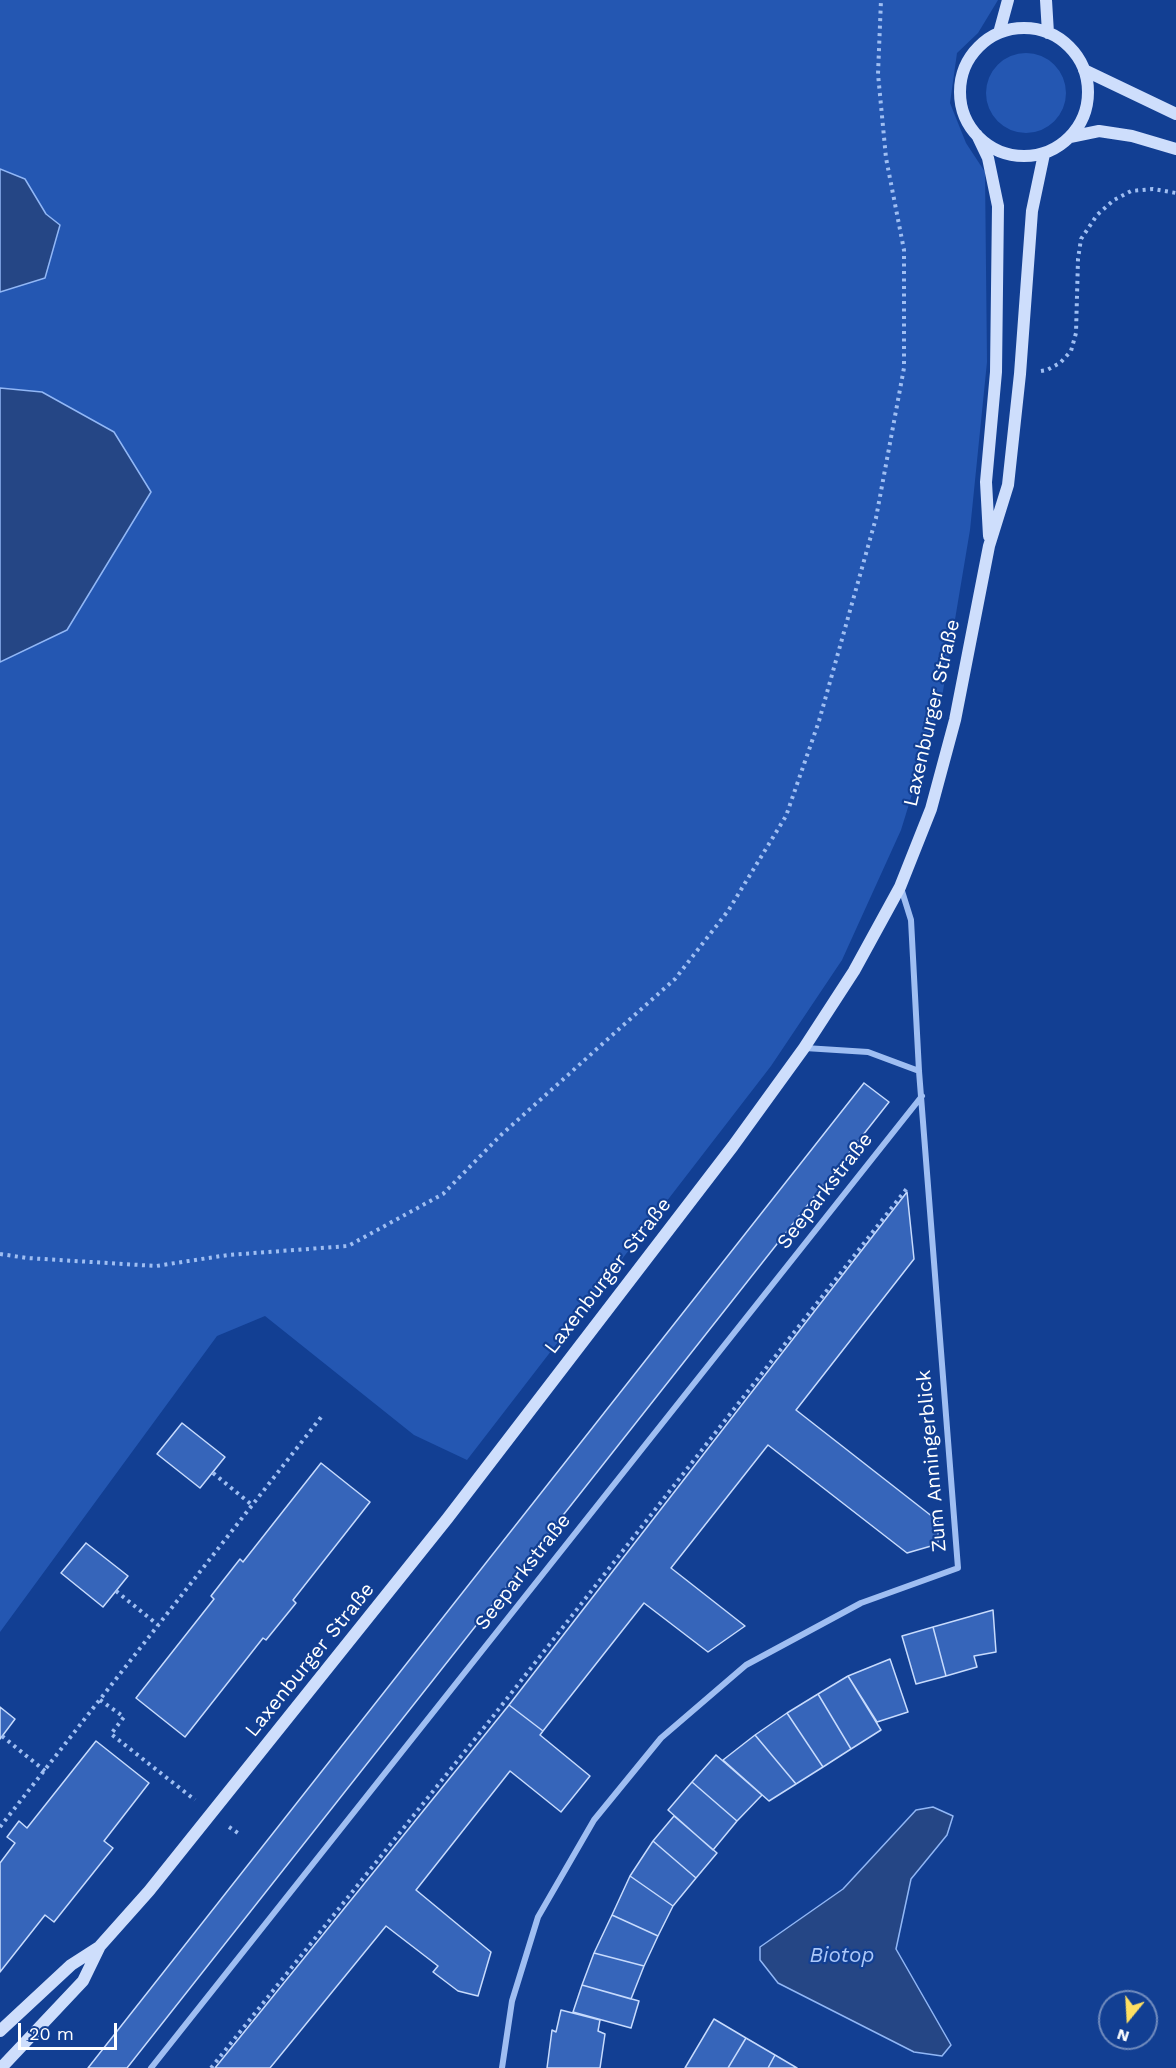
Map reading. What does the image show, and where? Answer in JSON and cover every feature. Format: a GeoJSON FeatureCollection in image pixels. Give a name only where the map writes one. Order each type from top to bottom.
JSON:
{"type":"FeatureCollection","features":[{"type":"Feature","properties":{"kind":"main road"},"geometry":{"type":"LineString","coordinates":[[999,33],[1008,0]]}},
{"type":"Feature","properties":{"kind":"main road"},"geometry":{"type":"LineString","coordinates":[[1046,0],[1048,33]]}},
{"type":"Feature","properties":{"kind":"main road"},"geometry":{"type":"LineString","coordinates":[[1019,28],[1048,33],[1070,48],[1084,70],[1088,82],[1087,106],[1083,117],[1070,137],[1044,154],[1026,156],[994,149],[969,126],[961,102],[962,77],[966,65],[980,45],[999,33],[1019,28]]}},
{"type":"Feature","properties":{"kind":"main road"},"geometry":{"type":"LineString","coordinates":[[1084,70],[1176,114]]}},
{"type":"Feature","properties":{"kind":"main road"},"geometry":{"type":"LineString","coordinates":[[1070,137],[1099,131],[1132,136],[1176,149]]}},
{"type":"Feature","properties":{"kind":"main road","name":"Laxenburger Straße"},"geometry":{"type":"LineString","coordinates":[[977,135],[988,158],[998,206],[996,372],[986,482],[989,546]]}},
{"type":"Feature","properties":{"kind":"main road","name":"Laxenburger Straße"},"geometry":{"type":"LineString","coordinates":[[0,2031],[71,1965],[100,1946],[149,1891],[454,1510],[733,1146],[804,1048],[854,971],[900,887],[931,809],[955,720],[989,546],[1008,485],[1020,375],[1032,211],[1044,154]]}},
{"type":"Feature","properties":{"kind":"main road","name":"Laxenburger Straße"},"geometry":{"type":"LineString","coordinates":[[1,2068],[84,1981],[100,1946]]}},
{"type":"Feature","properties":{"kind":"street","name":"Zum Anningerblick"},"geometry":{"type":"LineString","coordinates":[[502,2068],[512,2001],[538,1917],[594,1820],[661,1738],[746,1665],[861,1603],[958,1568],[919,1071],[911,920],[900,887]]}},
{"type":"Feature","properties":{"kind":"street"},"geometry":{"type":"LineString","coordinates":[[804,1048],[868,1052],[919,1071]]}},
{"type":"Feature","properties":{"kind":"street","name":"Seeparkstraße"},"geometry":{"type":"LineString","coordinates":[[151,2068],[922,1096]]}},
{"type":"Feature","properties":{"kind":"path"},"geometry":{"type":"LineString","coordinates":[[0,1254],[27,1258],[156,1266],[228,1255],[348,1246],[443,1194],[502,1134],[675,979],[728,911],[786,816],[819,721],[876,518],[904,368],[904,250],[886,158],[878,74],[881,0]]}},
{"type":"Feature","properties":{"kind":"path"},"geometry":{"type":"LineString","coordinates":[[1020,375],[1047,370],[1060,363],[1071,351],[1076,333],[1077,259],[1081,239],[1097,215],[1114,200],[1131,191],[1153,189],[1176,193]]}},
{"type":"Feature","properties":{"kind":"path"},"geometry":{"type":"LineString","coordinates":[[210,2068],[491,1719],[912,1182]]}},
{"type":"Feature","properties":{"kind":"path"},"geometry":{"type":"LineString","coordinates":[[0,1827],[322,1416]]}},
{"type":"Feature","properties":{"kind":"path"},"geometry":{"type":"LineString","coordinates":[[213,1473],[252,1505]]}},
{"type":"Feature","properties":{"kind":"path"},"geometry":{"type":"LineString","coordinates":[[116,1591],[158,1625]]}},
{"type":"Feature","properties":{"kind":"path"},"geometry":{"type":"LineString","coordinates":[[100,1700],[124,1718],[111,1734],[238,1833]]}},
{"type":"Feature","properties":{"kind":"path"},"geometry":{"type":"LineString","coordinates":[[2,1736],[45,1771]]}},
{"type":"Feature","properties":{"kind":"shaded area"},"geometry":{"type":"Polygon","coordinates":[[[0,0],[998,0],[978,33],[957,53],[950,103],[966,143],[985,172],[987,362],[970,530],[942,697],[901,830],[842,960],[771,1066],[467,1460],[414,1435],[265,1316],[217,1336],[0,1632],[0,662],[67,630],[42,392],[0,388],[0,291],[45,278],[46,214],[25,179],[0,169],[0,0]]]}},
{"type":"Feature","properties":{"kind":"shaded area"},"geometry":{"type":"Polygon","coordinates":[[[1018,53],[1034,53],[1055,64],[1066,85],[1066,101],[1055,122],[1034,133],[1018,133],[1004,127],[992,115],[986,101],[986,85],[992,71],[1004,59],[1018,53]]]}},
{"type":"Feature","properties":{"kind":"water"},"geometry":{"type":"Polygon","coordinates":[[[0,169],[25,179],[46,214],[60,225],[45,278],[0,292],[0,169]]]}},
{"type":"Feature","properties":{"kind":"water"},"geometry":{"type":"Polygon","coordinates":[[[0,388],[42,392],[114,432],[151,492],[67,630],[0,662],[0,388]]]}},
{"type":"Feature","properties":{"kind":"water","name":"Biotop"},"geometry":{"type":"Polygon","coordinates":[[[933,1807],[953,1816],[947,1835],[911,1879],[896,1949],[951,2045],[942,2056],[914,2052],[778,1983],[760,1960],[760,1947],[843,1889],[916,1810],[933,1807]]]}},
{"type":"Feature","properties":{"kind":"building"},"geometry":{"type":"Polygon","coordinates":[[[864,1083],[889,1102],[127,2068],[88,2068],[864,1083]]]}},
{"type":"Feature","properties":{"kind":"building"},"geometry":{"type":"Polygon","coordinates":[[[907,1192],[914,1259],[796,1410],[938,1521],[938,1544],[907,1553],[768,1445],[671,1568],[745,1626],[708,1652],[644,1603],[543,1731],[509,1705],[907,1192]]]}},
{"type":"Feature","properties":{"kind":"building"},"geometry":{"type":"Polygon","coordinates":[[[182,1423],[225,1457],[200,1488],[157,1454],[182,1423]]]}},
{"type":"Feature","properties":{"kind":"building"},"geometry":{"type":"Polygon","coordinates":[[[321,1463],[370,1502],[293,1600],[296,1603],[266,1640],[263,1638],[185,1737],[136,1698],[214,1599],[211,1596],[240,1559],[243,1562],[321,1463]]]}},
{"type":"Feature","properties":{"kind":"building"},"geometry":{"type":"Polygon","coordinates":[[[86,1543],[128,1576],[103,1607],[61,1573],[86,1543]]]}},
{"type":"Feature","properties":{"kind":"building"},"geometry":{"type":"Polygon","coordinates":[[[993,1610],[996,1652],[974,1656],[977,1667],[946,1676],[933,1627],[993,1610]]]}},
{"type":"Feature","properties":{"kind":"building"},"geometry":{"type":"Polygon","coordinates":[[[933,1627],[946,1676],[916,1684],[902,1636],[933,1627]]]}},
{"type":"Feature","properties":{"kind":"building"},"geometry":{"type":"Polygon","coordinates":[[[890,1659],[908,1712],[877,1722],[848,1676],[890,1659]]]}},
{"type":"Feature","properties":{"kind":"building"},"geometry":{"type":"Polygon","coordinates":[[[848,1676],[881,1730],[851,1749],[818,1694],[848,1676]]]}},
{"type":"Feature","properties":{"kind":"building"},"geometry":{"type":"Polygon","coordinates":[[[818,1694],[851,1749],[823,1767],[787,1713],[818,1694]]]}},
{"type":"Feature","properties":{"kind":"building"},"geometry":{"type":"Polygon","coordinates":[[[509,1705],[543,1731],[540,1735],[590,1776],[561,1812],[510,1771],[416,1890],[491,1952],[478,1996],[458,1991],[433,1972],[438,1966],[386,1926],[270,2068],[215,2068],[509,1705]]]}},
{"type":"Feature","properties":{"kind":"building"},"geometry":{"type":"Polygon","coordinates":[[[0,1707],[15,1719],[0,1739],[0,1707]]]}},
{"type":"Feature","properties":{"kind":"building"},"geometry":{"type":"Polygon","coordinates":[[[787,1713],[823,1767],[796,1784],[755,1735],[787,1713]]]}},
{"type":"Feature","properties":{"kind":"building"},"geometry":{"type":"Polygon","coordinates":[[[755,1735],[796,1784],[769,1801],[723,1760],[755,1735]]]}},
{"type":"Feature","properties":{"kind":"building"},"geometry":{"type":"Polygon","coordinates":[[[96,1741],[149,1783],[104,1841],[113,1848],[54,1922],[45,1915],[0,1972],[0,1863],[15,1843],[7,1837],[19,1821],[27,1828],[96,1741]]]}},
{"type":"Feature","properties":{"kind":"building"},"geometry":{"type":"Polygon","coordinates":[[[716,1755],[762,1795],[737,1821],[692,1782],[716,1755]]]}},
{"type":"Feature","properties":{"kind":"building"},"geometry":{"type":"Polygon","coordinates":[[[692,1782],[737,1821],[713,1850],[668,1810],[692,1782]]]}},
{"type":"Feature","properties":{"kind":"building"},"geometry":{"type":"Polygon","coordinates":[[[674,1816],[717,1853],[696,1878],[653,1841],[674,1816]]]}},
{"type":"Feature","properties":{"kind":"building"},"geometry":{"type":"Polygon","coordinates":[[[653,1841],[696,1878],[673,1906],[630,1876],[653,1841]]]}},
{"type":"Feature","properties":{"kind":"building"},"geometry":{"type":"Polygon","coordinates":[[[630,1876],[673,1906],[658,1936],[612,1915],[630,1876]]]}},
{"type":"Feature","properties":{"kind":"building"},"geometry":{"type":"Polygon","coordinates":[[[612,1915],[658,1936],[644,1966],[594,1953],[612,1915]]]}},
{"type":"Feature","properties":{"kind":"building"},"geometry":{"type":"Polygon","coordinates":[[[594,1953],[644,1966],[631,1999],[582,1985],[594,1953]]]}},
{"type":"Feature","properties":{"kind":"building"},"geometry":{"type":"Polygon","coordinates":[[[582,1985],[639,2001],[631,2028],[573,2012],[582,1985]]]}},
{"type":"Feature","properties":{"kind":"building"},"geometry":{"type":"Polygon","coordinates":[[[561,2010],[600,2020],[598,2031],[605,2034],[600,2068],[547,2068],[552,2030],[556,2032],[561,2010]]]}},
{"type":"Feature","properties":{"kind":"building"},"geometry":{"type":"Polygon","coordinates":[[[714,2019],[746,2038],[728,2068],[685,2068],[714,2019]]]}},
{"type":"Feature","properties":{"kind":"building"},"geometry":{"type":"Polygon","coordinates":[[[746,2038],[775,2055],[768,2068],[728,2068],[746,2038]]]}},
{"type":"Feature","properties":{"kind":"building"},"geometry":{"type":"Polygon","coordinates":[[[775,2055],[797,2068],[768,2068],[775,2055]]]}}]}
